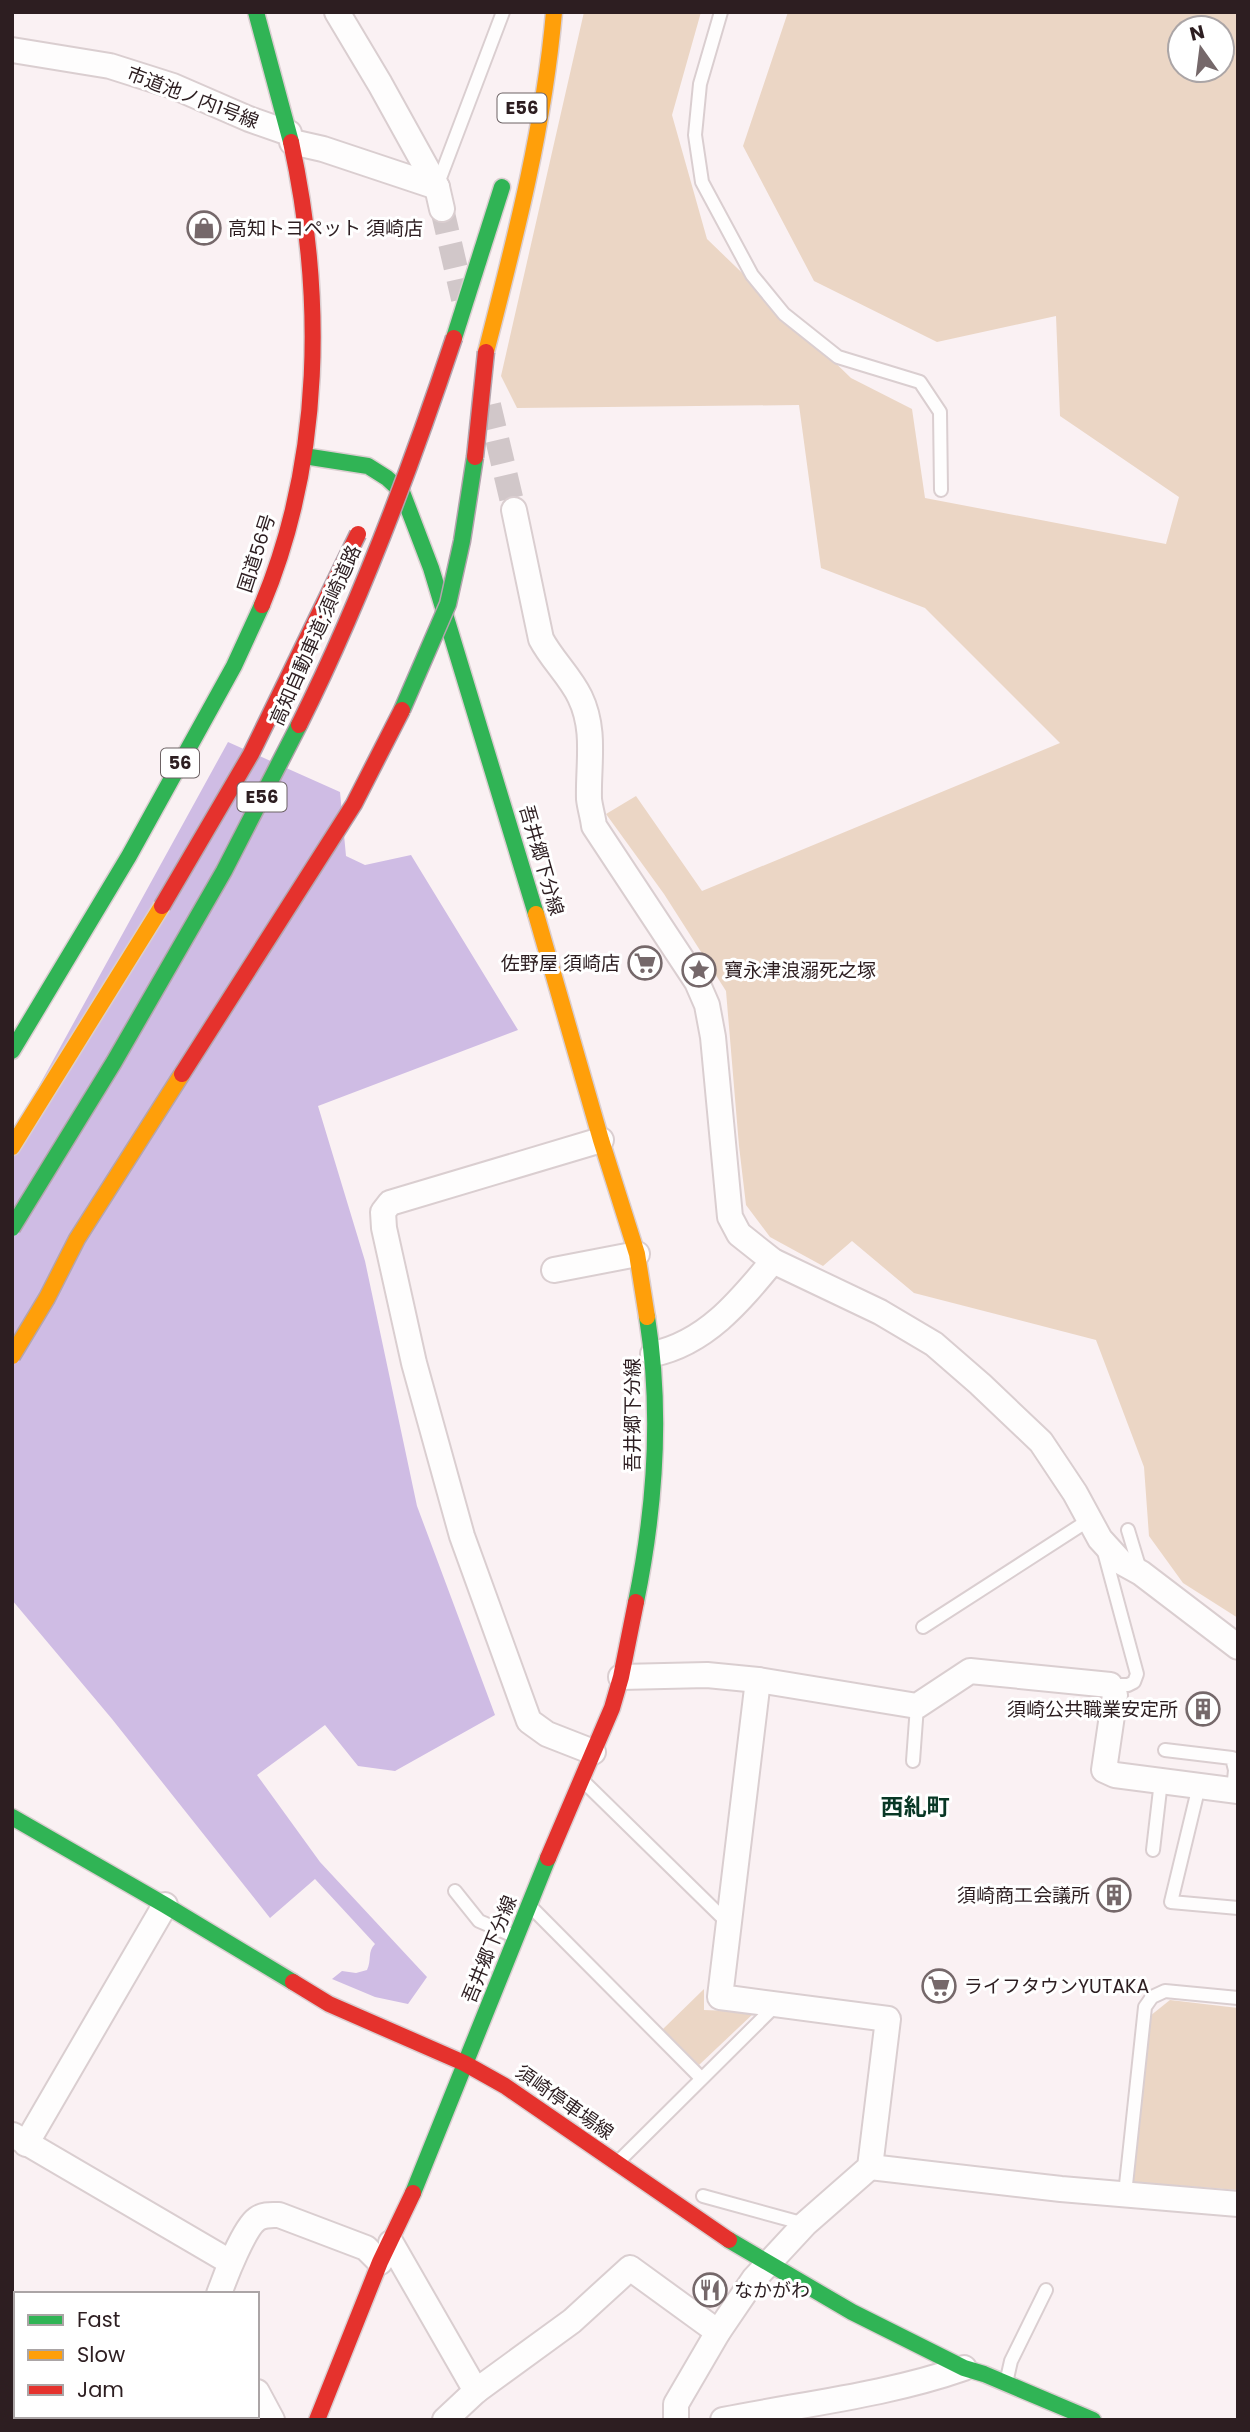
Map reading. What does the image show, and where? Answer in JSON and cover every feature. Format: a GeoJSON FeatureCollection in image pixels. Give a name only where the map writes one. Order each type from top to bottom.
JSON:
{"type":"FeatureCollection","features":[{"type":"Feature","properties":{"kind":"main road","name":"国道56号"},"geometry":{"type":"LineString","coordinates":[[12,1051],[102,905],[251,631],[277,564],[295,499],[304,456],[313,369],[312,270],[303,193],[291,138],[256,12]]}},
{"type":"Feature","properties":{"kind":"main road","name":"E56"},"geometry":{"type":"LineString","coordinates":[[529,79],[546,12]]}},
{"type":"Feature","properties":{"kind":"main road"},"geometry":{"type":"LineString","coordinates":[[12,1356],[47,1298],[77,1239],[354,804],[410,693],[448,604],[463,541],[486,352],[530,171],[551,64],[554,12]]}},
{"type":"Feature","properties":{"kind":"main road","name":"高知自動車道;須崎道路"},"geometry":{"type":"LineString","coordinates":[[12,1228],[114,1062],[224,871],[301,721],[355,602],[406,478],[498,204],[507,167]]}},
{"type":"Feature","properties":{"kind":"main road"},"geometry":{"type":"LineString","coordinates":[[437,337],[498,204]]}},
{"type":"Feature","properties":{"kind":"main road","name":"吾井郷下分線"},"geometry":{"type":"LineString","coordinates":[[304,456],[368,466],[387,478],[402,492],[431,568],[637,1254],[653,1354],[655,1433],[651,1507],[644,1562],[621,1677],[612,1708],[515,1936],[317,2420]]}},
{"type":"Feature","properties":{"kind":"main road"},"geometry":{"type":"LineString","coordinates":[[379,490],[389,467]]}},
{"type":"Feature","properties":{"kind":"main road"},"geometry":{"type":"LineString","coordinates":[[12,1147],[162,906],[251,754],[367,514]]}},
{"type":"Feature","properties":{"kind":"main road","name":"須崎停車場線"},"geometry":{"type":"LineString","coordinates":[[12,1817],[329,2004],[464,2063],[505,2086],[744,2250],[852,2312],[964,2368],[1093,2420]]}},
{"type":"Feature","properties":{"kind":"street"},"geometry":{"type":"LineString","coordinates":[[337,12],[380,84],[439,198]]}},
{"type":"Feature","properties":{"kind":"street","name":"市道池ノ内1号線"},"geometry":{"type":"LineString","coordinates":[[12,50],[110,66],[173,86],[291,138],[439,198]]}},
{"type":"Feature","properties":{"kind":"street"},"geometry":{"type":"LineString","coordinates":[[514,510],[541,639],[581,698],[588,723],[592,754],[589,802],[594,826],[697,982],[707,1005],[713,1037],[730,1217],[740,1234],[773,1261],[880,1312],[934,1344],[1045,1438],[1095,1530],[1121,1562],[1142,1573],[1238,1647]]}},
{"type":"Feature","properties":{"kind":"street"},"geometry":{"type":"LineString","coordinates":[[593,1752],[547,1734],[529,1721],[462,1536],[402,1317],[383,1212],[390,1203],[601,1140]]}},
{"type":"Feature","properties":{"kind":"street"},"geometry":{"type":"LineString","coordinates":[[554,1270],[637,1254]]}},
{"type":"Feature","properties":{"kind":"street"},"geometry":{"type":"LineString","coordinates":[[653,1354],[671,1350],[701,1335],[738,1303],[773,1261]]}},
{"type":"Feature","properties":{"kind":"street"},"geometry":{"type":"LineString","coordinates":[[621,1677],[707,1675],[758,1680],[917,1706],[970,1671],[1110,1685],[1115,1695],[1104,1770],[1115,1775],[1236,1791]]}},
{"type":"Feature","properties":{"kind":"street"},"geometry":{"type":"LineString","coordinates":[[676,2420],[676,2404],[718,2332],[754,2279],[805,2224],[870,2167],[888,2019],[720,1997],[758,1680]]}},
{"type":"Feature","properties":{"kind":"street"},"geometry":{"type":"LineString","coordinates":[[165,1905],[19,2139],[230,2263]]}},
{"type":"Feature","properties":{"kind":"street"},"geometry":{"type":"LineString","coordinates":[[870,2167],[1238,2204]]}},
{"type":"Feature","properties":{"kind":"street"},"geometry":{"type":"LineString","coordinates":[[220,2292],[230,2263],[255,2220],[267,2215],[279,2215],[366,2248],[386,2252],[475,2391]]}},
{"type":"Feature","properties":{"kind":"street"},"geometry":{"type":"LineString","coordinates":[[445,2420],[475,2391],[572,2321],[630,2268],[718,2332]]}},
{"type":"Feature","properties":{"kind":"street"},"geometry":{"type":"LineString","coordinates":[[723,2420],[806,2412],[934,2379],[964,2368]]}},
{"type":"Feature","properties":{"kind":"street"},"geometry":{"type":"LineString","coordinates":[[259,2396],[272,2420]]}},
{"type":"Feature","properties":{"kind":"lane"},"geometry":{"type":"LineString","coordinates":[[439,198],[503,12]]}},
{"type":"Feature","properties":{"kind":"lane"},"geometry":{"type":"LineString","coordinates":[[721,12],[700,85],[695,135],[702,182],[752,275],[784,314],[838,357],[920,382],[940,411],[941,490]]}},
{"type":"Feature","properties":{"kind":"lane"},"geometry":{"type":"LineString","coordinates":[[923,1627],[1095,1530],[1137,1674],[1134,1682],[1128,1685],[1110,1685]]}},
{"type":"Feature","properties":{"kind":"lane"},"geometry":{"type":"LineString","coordinates":[[1128,1530],[1142,1573]]}},
{"type":"Feature","properties":{"kind":"lane"},"geometry":{"type":"LineString","coordinates":[[913,1761],[917,1706]]}},
{"type":"Feature","properties":{"kind":"lane"},"geometry":{"type":"LineString","coordinates":[[1165,1750],[1232,1758],[1236,1791]]}},
{"type":"Feature","properties":{"kind":"lane"},"geometry":{"type":"LineString","coordinates":[[582,1780],[729,1925]]}},
{"type":"Feature","properties":{"kind":"lane"},"geometry":{"type":"LineString","coordinates":[[1153,1850],[1161,1781]]}},
{"type":"Feature","properties":{"kind":"lane"},"geometry":{"type":"LineString","coordinates":[[1199,1786],[1171,1902],[1238,1908]]}},
{"type":"Feature","properties":{"kind":"lane"},"geometry":{"type":"LineString","coordinates":[[455,1891],[479,1921],[515,1936]]}},
{"type":"Feature","properties":{"kind":"lane"},"geometry":{"type":"LineString","coordinates":[[529,1905],[701,2078]]}},
{"type":"Feature","properties":{"kind":"lane"},"geometry":{"type":"LineString","coordinates":[[1125,2194],[1145,2007],[1152,1997],[1165,1991],[1238,1998]]}},
{"type":"Feature","properties":{"kind":"lane"},"geometry":{"type":"LineString","coordinates":[[616,2164],[775,2006]]}},
{"type":"Feature","properties":{"kind":"lane"},"geometry":{"type":"LineString","coordinates":[[703,2196],[805,2224]]}},
{"type":"Feature","properties":{"kind":"lane"},"geometry":{"type":"LineString","coordinates":[[1005,2383],[1011,2361],[1046,2290]]}},
{"type":"Feature","properties":{"kind":"shaded area"},"geometry":{"type":"Polygon","coordinates":[[[584,12],[701,12],[672,115],[707,239],[851,378],[912,409],[925,498],[1166,544],[1179,497],[1060,416],[1056,316],[937,342],[814,281],[743,146],[788,12],[1238,12],[1238,1618],[1183,1583],[1149,1536],[1144,1467],[1096,1340],[914,1293],[852,1241],[823,1266],[770,1237],[746,1205],[726,991],[664,894],[606,814],[636,796],[702,891],[1060,743],[925,608],[821,568],[799,405],[517,408],[501,376],[584,12]]]}},
{"type":"Feature","properties":{"kind":"shaded area"},"geometry":{"type":"Polygon","coordinates":[[[228,742],[340,792],[346,856],[365,865],[411,855],[518,1030],[318,1106],[365,1261],[417,1506],[495,1715],[395,1771],[358,1766],[325,1725],[257,1775],[320,1862],[427,1977],[408,2004],[375,1997],[332,1979],[342,1971],[356,1973],[367,1970],[375,1944],[315,1879],[270,1918],[112,1719],[12,1600],[12,1135],[228,742]]]}},
{"type":"Feature","properties":{"kind":"shaded area"},"geometry":{"type":"Polygon","coordinates":[[[704,1989],[704,2010],[755,2012],[699,2065],[663,2029],[704,1989]]]}},
{"type":"Feature","properties":{"kind":"shaded area"},"geometry":{"type":"Polygon","coordinates":[[[1170,2000],[1238,2008],[1238,2190],[1132,2182],[1150,2016],[1170,2000]]]}},
{"type":"Feature","properties":{"kind":"tunnel"},"geometry":{"type":"LineString","coordinates":[[442,209],[463,299]]}},
{"type":"Feature","properties":{"kind":"tunnel"},"geometry":{"type":"LineString","coordinates":[[489,405],[514,510]]}},
{"type":"Feature","properties":{"kind":"traffic: fast"},"geometry":{"type":"LineString","coordinates":[[256,12],[291,142]]}},
{"type":"Feature","properties":{"kind":"traffic: fast"},"geometry":{"type":"LineString","coordinates":[[454,338],[502,187]]}},
{"type":"Feature","properties":{"kind":"traffic: fast"},"geometry":{"type":"LineString","coordinates":[[304,456],[368,466],[402,492],[431,568],[536,914]]}},
{"type":"Feature","properties":{"kind":"traffic: fast"},"geometry":{"type":"LineString","coordinates":[[402,710],[448,604],[462,541],[475,457]]}},
{"type":"Feature","properties":{"kind":"traffic: fast"},"geometry":{"type":"LineString","coordinates":[[12,1051],[129,856],[234,666],[262,605]]}},
{"type":"Feature","properties":{"kind":"traffic: fast"},"geometry":{"type":"LineString","coordinates":[[12,1228],[114,1062],[224,871],[299,725]]}},
{"type":"Feature","properties":{"kind":"traffic: fast"},"geometry":{"type":"LineString","coordinates":[[636,1602],[648,1531],[654,1460],[654,1388],[647,1317]]}},
{"type":"Feature","properties":{"kind":"traffic: fast"},"geometry":{"type":"LineString","coordinates":[[12,1817],[293,1982]]}},
{"type":"Feature","properties":{"kind":"traffic: fast"},"geometry":{"type":"LineString","coordinates":[[413,2193],[548,1858]]}},
{"type":"Feature","properties":{"kind":"traffic: fast"},"geometry":{"type":"LineString","coordinates":[[729,2240],[852,2312],[964,2368],[1093,2420]]}},
{"type":"Feature","properties":{"kind":"traffic: slow"},"geometry":{"type":"LineString","coordinates":[[486,352],[536,141],[554,12]]}},
{"type":"Feature","properties":{"kind":"traffic: slow"},"geometry":{"type":"LineString","coordinates":[[12,1147],[162,906]]}},
{"type":"Feature","properties":{"kind":"traffic: slow"},"geometry":{"type":"LineString","coordinates":[[536,914],[637,1254],[647,1317]]}},
{"type":"Feature","properties":{"kind":"traffic: slow"},"geometry":{"type":"LineString","coordinates":[[12,1356],[47,1298],[77,1239],[182,1074]]}},
{"type":"Feature","properties":{"kind":"traffic: jam"},"geometry":{"type":"LineString","coordinates":[[262,605],[282,549],[297,492],[307,434],[312,376],[309,258],[291,142]]}},
{"type":"Feature","properties":{"kind":"traffic: jam"},"geometry":{"type":"LineString","coordinates":[[299,725],[343,631],[383,534],[454,338]]}},
{"type":"Feature","properties":{"kind":"traffic: jam"},"geometry":{"type":"LineString","coordinates":[[475,457],[486,352]]}},
{"type":"Feature","properties":{"kind":"traffic: jam"},"geometry":{"type":"LineString","coordinates":[[162,906],[251,754],[358,534]]}},
{"type":"Feature","properties":{"kind":"traffic: jam"},"geometry":{"type":"LineString","coordinates":[[182,1074],[354,804],[402,710]]}},
{"type":"Feature","properties":{"kind":"traffic: jam"},"geometry":{"type":"LineString","coordinates":[[548,1858],[612,1708],[636,1602]]}},
{"type":"Feature","properties":{"kind":"traffic: jam"},"geometry":{"type":"LineString","coordinates":[[293,1982],[329,2004],[464,2063],[505,2086],[729,2240]]}},
{"type":"Feature","properties":{"kind":"traffic: jam"},"geometry":{"type":"LineString","coordinates":[[317,2420],[380,2262],[413,2193]]}},
{"type":"Feature","properties":{"kind":"place","name":"高知トヨペット 須崎店"},"geometry":{"type":"Point","coordinates":[204,228]}},
{"type":"Feature","properties":{"kind":"place","name":"佐野屋 須崎店"},"geometry":{"type":"Point","coordinates":[645,963]}},
{"type":"Feature","properties":{"kind":"place","name":"寶永津浪溺死之塚"},"geometry":{"type":"Point","coordinates":[699,970]}},
{"type":"Feature","properties":{"kind":"place","name":"須崎公共職業安定所"},"geometry":{"type":"Point","coordinates":[1203,1709]}},
{"type":"Feature","properties":{"kind":"place","name":"須崎商工会議所"},"geometry":{"type":"Point","coordinates":[1114,1895]}},
{"type":"Feature","properties":{"kind":"place","name":"ライフタウンYUTAKA"},"geometry":{"type":"Point","coordinates":[939,1986]}},
{"type":"Feature","properties":{"kind":"place","name":"なかがわ"},"geometry":{"type":"Point","coordinates":[710,2290]}},
{"type":"Feature","properties":{"kind":"district","name":"西糺町"},"geometry":{"type":"Point","coordinates":[915,1807]}}]}
